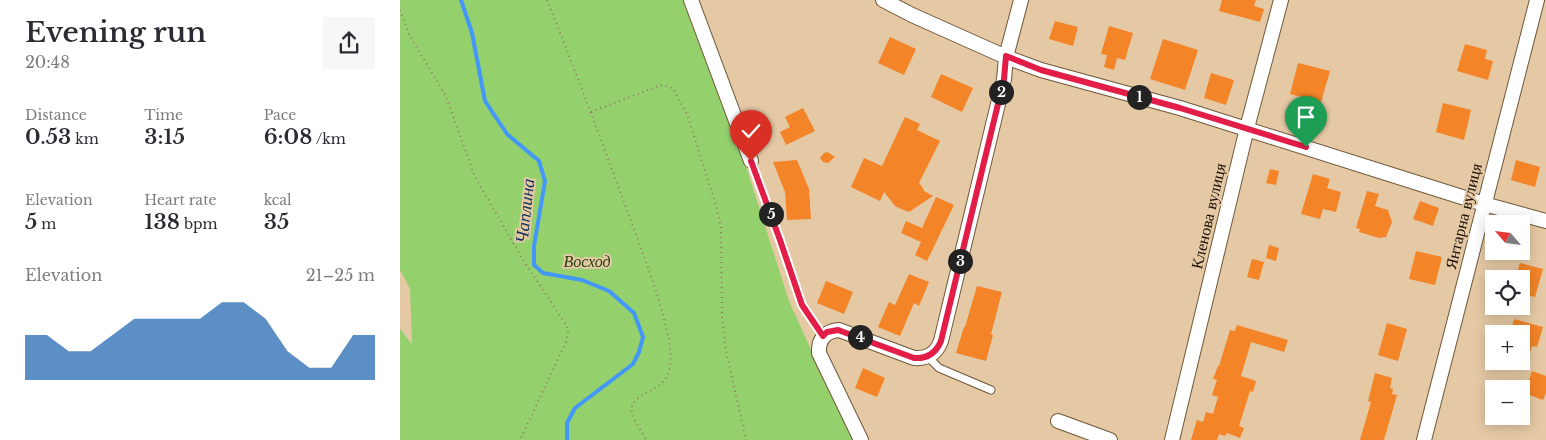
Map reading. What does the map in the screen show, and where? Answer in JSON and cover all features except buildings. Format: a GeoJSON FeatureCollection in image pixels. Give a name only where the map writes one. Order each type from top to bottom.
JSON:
{"type":"FeatureCollection","features":[{"type":"Feature","properties":{"kind":"street"},"geometry":{"type":"LineString","coordinates":[[692,0],[751,161]]}},
{"type":"Feature","properties":{"kind":"street"},"geometry":{"type":"LineString","coordinates":[[883,0],[912,15],[1041,70],[1247,128],[1546,222]]}},
{"type":"Feature","properties":{"kind":"street"},"geometry":{"type":"LineString","coordinates":[[861,440],[819,353],[820,342],[827,332],[838,330],[914,358],[921,358],[934,353],[941,341],[1004,79],[1006,56],[1021,0]]}},
{"type":"Feature","properties":{"kind":"street","name":"Кленова вулиця"},"geometry":{"type":"LineString","coordinates":[[1172,440],[1247,128],[1281,0]]}},
{"type":"Feature","properties":{"kind":"street","name":"Янтарна вулиця"},"geometry":{"type":"LineString","coordinates":[[1424,440],[1537,0]]}},
{"type":"Feature","properties":{"kind":"street"},"geometry":{"type":"LineString","coordinates":[[1058,421],[1110,440]]}},
{"type":"Feature","properties":{"kind":"lane"},"geometry":{"type":"LineString","coordinates":[[928,356],[939,368],[991,390]]}},
{"type":"Feature","properties":{"kind":"path"},"geometry":{"type":"LineString","coordinates":[[547,0],[657,295],[669,338],[669,372],[656,389],[638,398],[633,404],[632,413],[646,440]]}},
{"type":"Feature","properties":{"kind":"path"},"geometry":{"type":"LineString","coordinates":[[400,10],[410,36],[446,96],[474,175],[523,260],[567,326],[566,342],[520,440]]}},
{"type":"Feature","properties":{"kind":"path"},"geometry":{"type":"LineString","coordinates":[[590,112],[662,85],[673,88],[688,117],[721,227],[722,316],[726,351],[746,440]]}},
{"type":"Feature","properties":{"kind":"path"},"geometry":{"type":"LineString","coordinates":[[751,161],[802,305],[823,336]]}},
{"type":"Feature","properties":{"kind":"green space","name":"Восход"},"geometry":{"type":"Polygon","coordinates":[[[400,0],[683,0],[738,141],[789,301],[835,403],[855,440],[400,440],[400,329],[412,344],[410,289],[400,270],[400,0]]]}},
{"type":"Feature","properties":{"kind":"waterway","name":"Чаплина"},"geometry":{"type":"LineString","coordinates":[[461,0],[472,33],[485,101],[507,134],[539,161],[545,181],[534,246],[534,265],[543,273],[582,280],[609,291],[634,313],[643,337],[633,364],[575,408],[567,423],[567,440]]}},
{"type":"Feature","properties":{"kind":"route"},"geometry":{"type":"LineString","coordinates":[[751,161],[802,305],[823,336],[827,332],[838,330],[914,358],[921,358],[934,353],[941,341],[1004,79],[1006,56],[1041,70],[1180,108],[1306,147]]}}]}
